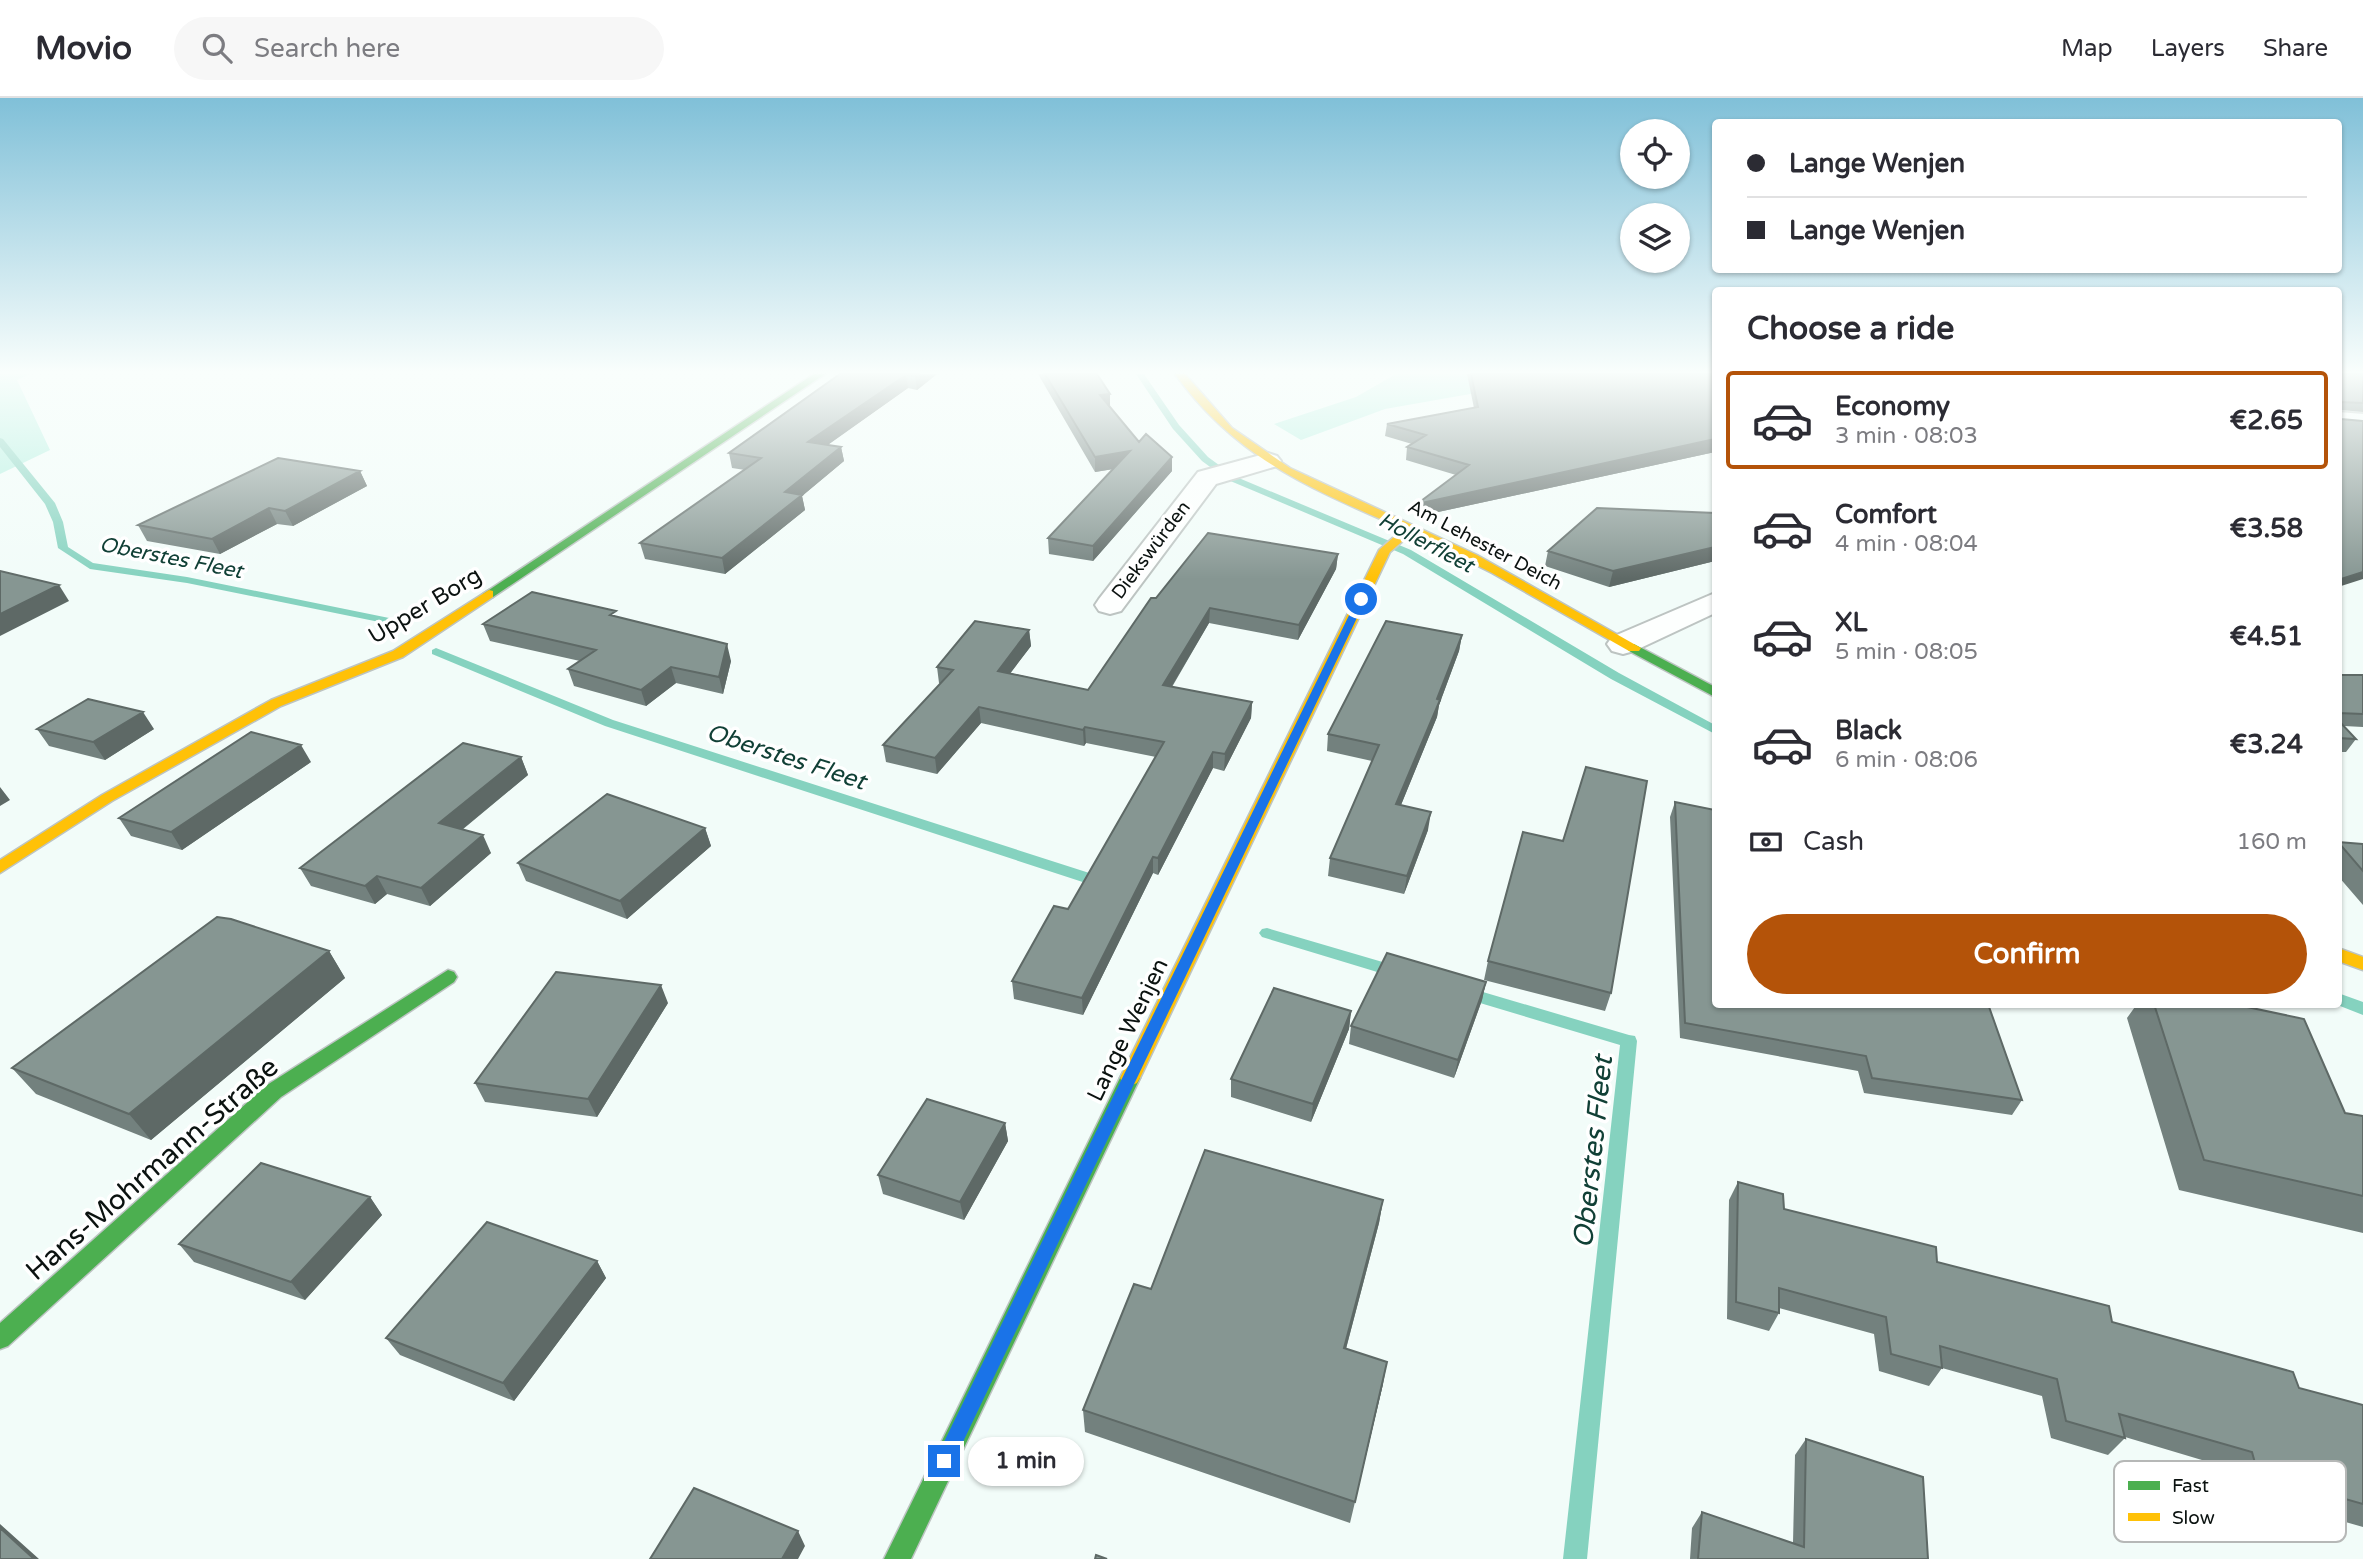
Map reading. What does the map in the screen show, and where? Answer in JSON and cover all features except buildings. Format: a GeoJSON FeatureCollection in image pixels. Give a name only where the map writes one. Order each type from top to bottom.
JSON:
{"type":"FeatureCollection","features":[{"type":"Feature","properties":{"kind":"street","name":"Upper Borg"},"geometry":{"type":"LineString","coordinates":[[0,868],[107,797],[275,703],[398,654],[718,442]]}},
{"type":"Feature","properties":{"kind":"street","name":"Am Lehester Deich"},"geometry":{"type":"LineString","coordinates":[[1242,442],[1268,461],[1306,482],[1449,546],[1712,691]]}},
{"type":"Feature","properties":{"kind":"street","name":"Diekswürden"},"geometry":{"type":"LineString","coordinates":[[1110,605],[1199,485],[1207,478],[1268,461]]}},
{"type":"Feature","properties":{"kind":"street","name":"Lange Wenjen"},"geometry":{"type":"LineString","coordinates":[[897,1559],[1391,545],[1410,529]]}},
{"type":"Feature","properties":{"kind":"street"},"geometry":{"type":"LineString","coordinates":[[1623,644],[1704,608]]}},
{"type":"Feature","properties":{"kind":"street"},"geometry":{"type":"LineString","coordinates":[[2342,956],[2363,964]]}},
{"type":"Feature","properties":{"kind":"street","name":"Hans-Mohrmann-Straße"},"geometry":{"type":"LineString","coordinates":[[0,1338],[274,1091],[449,976]]}},
{"type":"Feature","properties":{"kind":"green space"},"geometry":{"type":"Polygon","coordinates":[[[0,442],[46,442],[50,450],[0,474],[0,442]]]}},
{"type":"Feature","properties":{"kind":"waterway","name":"Oberstes Fleet"},"geometry":{"type":"LineString","coordinates":[[1,442],[50,503],[58,522],[63,548],[90,566],[187,580],[399,623]]}},
{"type":"Feature","properties":{"kind":"waterway","name":"Hollerfleet"},"geometry":{"type":"LineString","coordinates":[[1190,442],[1205,459],[1231,478],[1407,552],[1615,676],[1712,728]]}},
{"type":"Feature","properties":{"kind":"waterway","name":"Oberstes Fleet"},"geometry":{"type":"LineString","coordinates":[[436,652],[609,723],[1103,883]]}},
{"type":"Feature","properties":{"kind":"waterway","name":"Oberstes Fleet"},"geometry":{"type":"LineString","coordinates":[[1267,933],[1397,972]]}},
{"type":"Feature","properties":{"kind":"waterway","name":"Oberstes Fleet"},"geometry":{"type":"LineString","coordinates":[[1466,993],[1629,1041],[1575,1559]]}},
{"type":"Feature","properties":{"kind":"waterway","name":"Hollerfleet"},"geometry":{"type":"LineString","coordinates":[[2342,1001],[2363,1009]]}},
{"type":"Feature","properties":{"kind":"traffic: fast"},"geometry":{"type":"LineString","coordinates":[[489,594],[717,442]]}},
{"type":"Feature","properties":{"kind":"traffic: fast"},"geometry":{"type":"LineString","coordinates":[[1634,648],[1712,691]]}},
{"type":"Feature","properties":{"kind":"traffic: fast"},"geometry":{"type":"LineString","coordinates":[[0,1338],[274,1091],[448,977]]}},
{"type":"Feature","properties":{"kind":"traffic: fast"},"geometry":{"type":"LineString","coordinates":[[897,1559],[1130,1078]]}},
{"type":"Feature","properties":{"kind":"traffic: slow"},"geometry":{"type":"LineString","coordinates":[[1245,442],[1261,455],[1312,484],[1473,558],[1634,648]]}},
{"type":"Feature","properties":{"kind":"traffic: slow"},"geometry":{"type":"LineString","coordinates":[[1130,1078],[1385,550],[1410,529]]}},
{"type":"Feature","properties":{"kind":"traffic: slow"},"geometry":{"type":"LineString","coordinates":[[0,868],[107,798],[276,703],[398,654],[489,594]]}},
{"type":"Feature","properties":{"kind":"traffic: slow"},"geometry":{"type":"LineString","coordinates":[[2342,956],[2363,964]]}},
{"type":"Feature","properties":{"kind":"route"},"geometry":{"type":"LineString","coordinates":[[944,1461],[1361,599]]}}]}
